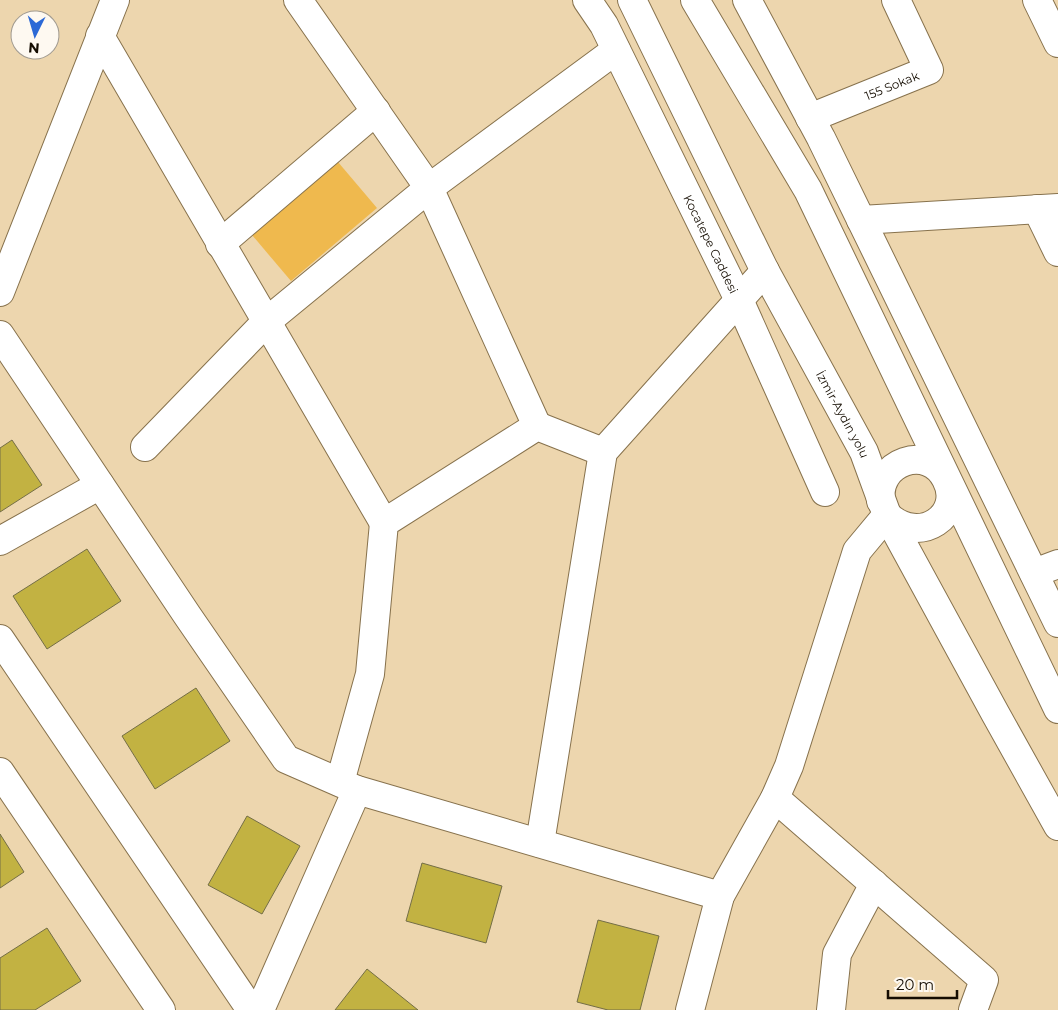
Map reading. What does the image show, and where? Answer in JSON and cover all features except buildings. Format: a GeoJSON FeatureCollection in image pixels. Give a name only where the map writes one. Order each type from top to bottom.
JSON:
{"type":"FeatureCollection","features":[{"type":"Feature","properties":{"kind":"main road"},"geometry":{"type":"LineString","coordinates":[[0,292],[115,0]]}},
{"type":"Feature","properties":{"kind":"main road"},"geometry":{"type":"LineString","coordinates":[[298,0],[429,188],[538,426],[603,452]]}},
{"type":"Feature","properties":{"kind":"main road","name":"Kocatepe Caddesi"},"geometry":{"type":"LineString","coordinates":[[587,0],[604,25],[739,300],[826,492]]}},
{"type":"Feature","properties":{"kind":"main road","name":"İzmir-Aydın yolu"},"geometry":{"type":"LineString","coordinates":[[632,0],[765,271],[864,452],[884,508],[1058,826]]}},
{"type":"Feature","properties":{"kind":"main road"},"geometry":{"type":"LineString","coordinates":[[695,0],[808,190],[1058,708]]}},
{"type":"Feature","properties":{"kind":"main road"},"geometry":{"type":"LineString","coordinates":[[747,0],[1046,569],[1058,623]]}},
{"type":"Feature","properties":{"kind":"main road","name":"155 Sokak"},"geometry":{"type":"LineString","coordinates":[[810,118],[929,70],[896,0]]}},
{"type":"Feature","properties":{"kind":"main road"},"geometry":{"type":"LineString","coordinates":[[1037,0],[1058,43]]}},
{"type":"Feature","properties":{"kind":"main road"},"geometry":{"type":"LineString","coordinates":[[100,36],[384,523],[370,674],[349,786],[260,1010]]}},
{"type":"Feature","properties":{"kind":"main road"},"geometry":{"type":"LineString","coordinates":[[145,447],[266,322],[429,188],[616,50]]}},
{"type":"Feature","properties":{"kind":"main road"},"geometry":{"type":"LineString","coordinates":[[220,244],[376,111]]}},
{"type":"Feature","properties":{"kind":"main road"},"geometry":{"type":"LineString","coordinates":[[861,220],[1047,208],[1058,252]]}},
{"type":"Feature","properties":{"kind":"main road"},"geometry":{"type":"LineString","coordinates":[[540,843],[603,452],[765,271]]}},
{"type":"Feature","properties":{"kind":"main road"},"geometry":{"type":"LineString","coordinates":[[0,335],[187,615],[286,759],[349,786],[720,896]]}},
{"type":"Feature","properties":{"kind":"main road"},"geometry":{"type":"LineString","coordinates":[[384,523],[538,426]]}},
{"type":"Feature","properties":{"kind":"main road"},"geometry":{"type":"LineString","coordinates":[[908,460],[931,463],[940,470],[947,480],[950,491],[945,513],[938,521],[928,527],[917,529],[905,528],[895,523],[884,508],[880,494],[882,483],[888,472],[908,460]]}},
{"type":"Feature","properties":{"kind":"main road"},"geometry":{"type":"LineString","coordinates":[[0,541],[100,485]]}},
{"type":"Feature","properties":{"kind":"main road"},"geometry":{"type":"LineString","coordinates":[[690,1010],[720,896],[776,798],[789,766],[857,551],[884,508]]}},
{"type":"Feature","properties":{"kind":"main road"},"geometry":{"type":"LineString","coordinates":[[0,639],[251,1010]]}},
{"type":"Feature","properties":{"kind":"main road"},"geometry":{"type":"LineString","coordinates":[[0,772],[161,1010]]}},
{"type":"Feature","properties":{"kind":"main road"},"geometry":{"type":"LineString","coordinates":[[776,798],[984,980],[973,1010]]}},
{"type":"Feature","properties":{"kind":"main road"},"geometry":{"type":"LineString","coordinates":[[831,1010],[837,954],[874,884]]}},
{"type":"Feature","properties":{"kind":"shaded area"},"geometry":{"type":"Polygon","coordinates":[[[338,162],[377,208],[291,281],[252,235],[338,162]]]}}]}
